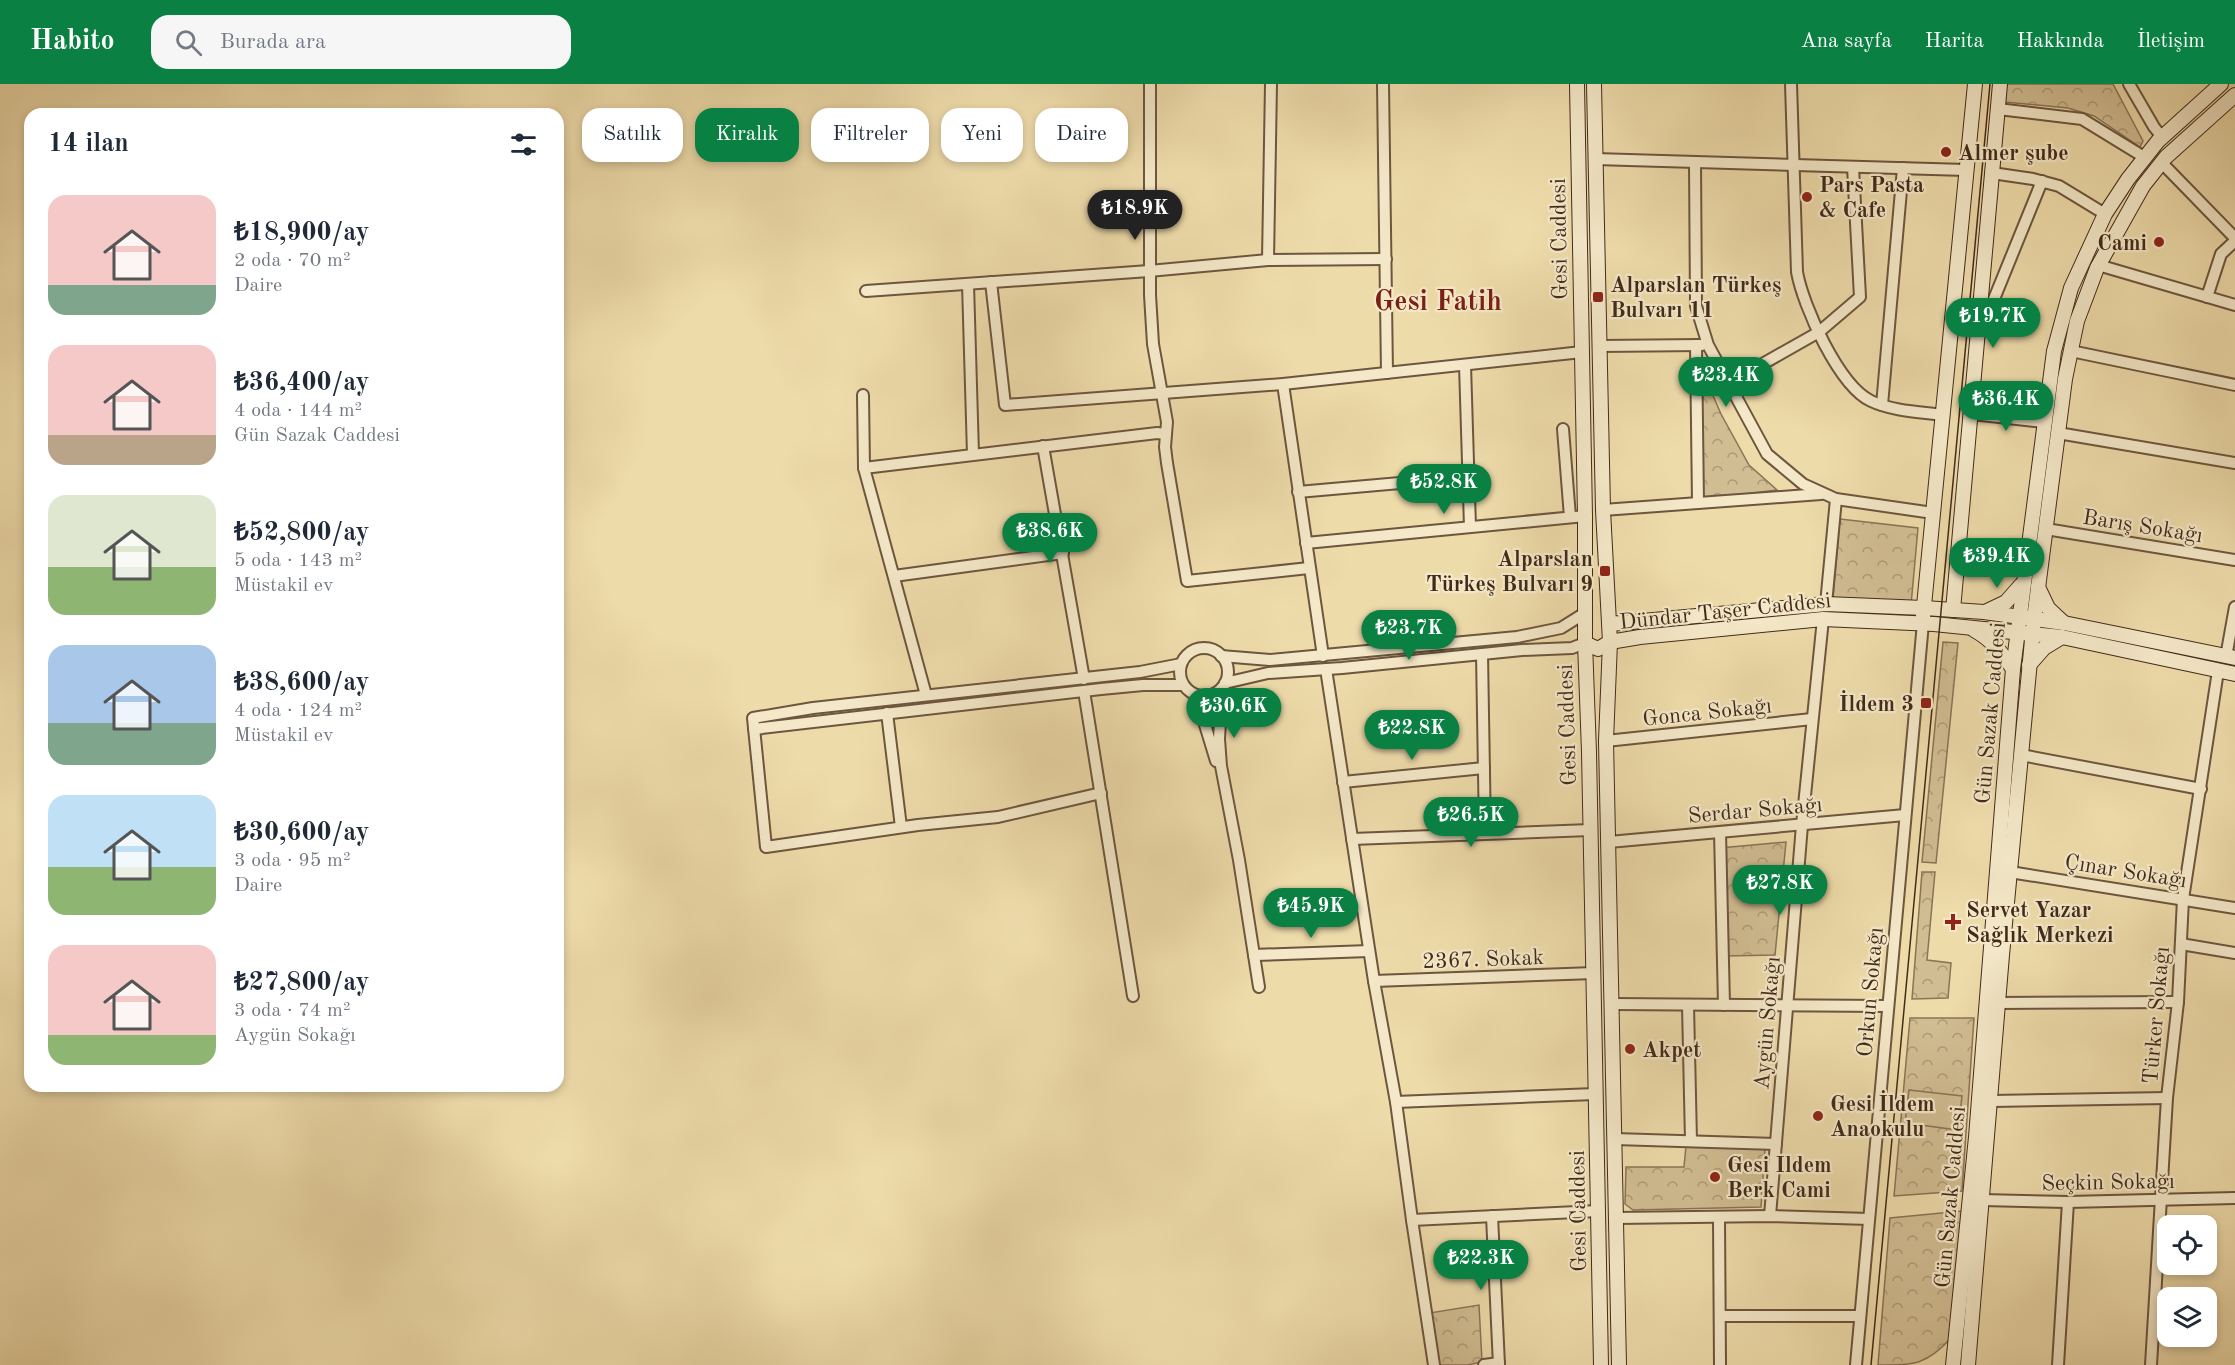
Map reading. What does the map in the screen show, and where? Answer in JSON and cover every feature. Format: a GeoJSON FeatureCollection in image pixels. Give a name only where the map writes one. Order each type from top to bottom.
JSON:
{"type":"FeatureCollection","features":[{"type":"Feature","properties":{"kind":"street"},"geometry":{"type":"LineString","coordinates":[[1150,84],[1149,271],[1153,344],[1167,422],[1167,463],[1187,581],[1309,568]]}},
{"type":"Feature","properties":{"kind":"street"},"geometry":{"type":"LineString","coordinates":[[1268,260],[1271,84]]}},
{"type":"Feature","properties":{"kind":"street"},"geometry":{"type":"LineString","coordinates":[[1383,84],[1387,373]]}},
{"type":"Feature","properties":{"kind":"street","name":"Gesi Caddesi"},"geometry":{"type":"LineString","coordinates":[[1577,84],[1585,516],[1585,643],[1601,1365]]}},
{"type":"Feature","properties":{"kind":"street","name":"Gesi Caddesi"},"geometry":{"type":"LineString","coordinates":[[1594,84],[1603,510],[1610,624]]}},
{"type":"Feature","properties":{"kind":"street"},"geometry":{"type":"LineString","coordinates":[[1791,84],[1797,272],[1803,296],[1819,332],[1851,387],[1865,398],[1882,405],[1943,415]]}},
{"type":"Feature","properties":{"kind":"street"},"geometry":{"type":"LineString","coordinates":[[1923,623],[1975,84]]}},
{"type":"Feature","properties":{"kind":"street"},"geometry":{"type":"LineString","coordinates":[[1953,610],[2000,84]]}},
{"type":"Feature","properties":{"kind":"street"},"geometry":{"type":"LineString","coordinates":[[2129,84],[2162,137]]}},
{"type":"Feature","properties":{"kind":"street","name":"Gün Sazak Caddesi"},"geometry":{"type":"LineString","coordinates":[[1953,1365],[1976,1137],[2013,669],[2054,351],[2071,288],[2105,214],[2144,157],[2162,137],[2221,84]]}},
{"type":"Feature","properties":{"kind":"street","name":"Gün Sazak Caddesi"},"geometry":{"type":"LineString","coordinates":[[1968,1365],[1974,1275],[1992,1101],[2010,872],[2034,619],[2058,433],[2077,321],[2098,265],[2143,186],[2162,163],[2235,95]]}},
{"type":"Feature","properties":{"kind":"street"},"geometry":{"type":"LineString","coordinates":[[1998,109],[2082,119],[2144,157]]}},
{"type":"Feature","properties":{"kind":"street"},"geometry":{"type":"LineString","coordinates":[[1595,159],[1966,170]]}},
{"type":"Feature","properties":{"kind":"street"},"geometry":{"type":"LineString","coordinates":[[1695,162],[1696,306],[1708,345],[1767,454],[1797,480],[1836,499],[1933,513]]}},
{"type":"Feature","properties":{"kind":"street"},"geometry":{"type":"LineString","coordinates":[[2162,163],[2235,240],[2221,254],[2207,297]]}},
{"type":"Feature","properties":{"kind":"street"},"geometry":{"type":"LineString","coordinates":[[1729,383],[1819,332],[1860,297],[1853,167]]}},
{"type":"Feature","properties":{"kind":"street"},"geometry":{"type":"LineString","coordinates":[[1882,405],[1903,168]]}},
{"type":"Feature","properties":{"kind":"street"},"geometry":{"type":"LineString","coordinates":[[1992,173],[2059,186],[2105,214]]}},
{"type":"Feature","properties":{"kind":"street"},"geometry":{"type":"LineString","coordinates":[[1978,339],[2042,181]]}},
{"type":"Feature","properties":{"kind":"street"},"geometry":{"type":"LineString","coordinates":[[866,291],[1149,271],[1268,260],[1386,260]]}},
{"type":"Feature","properties":{"kind":"street"},"geometry":{"type":"LineString","coordinates":[[2098,265],[2235,305]]}},
{"type":"Feature","properties":{"kind":"street"},"geometry":{"type":"LineString","coordinates":[[991,282],[1005,405],[1283,384],[1582,352]]}},
{"type":"Feature","properties":{"kind":"street"},"geometry":{"type":"LineString","coordinates":[[968,284],[973,454]]}},
{"type":"Feature","properties":{"kind":"street"},"geometry":{"type":"LineString","coordinates":[[1696,345],[1698,503]]}},
{"type":"Feature","properties":{"kind":"street"},"geometry":{"type":"LineString","coordinates":[[1599,346],[1708,345]]}},
{"type":"Feature","properties":{"kind":"street"},"geometry":{"type":"LineString","coordinates":[[2071,351],[2235,385]]}},
{"type":"Feature","properties":{"kind":"street"},"geometry":{"type":"LineString","coordinates":[[1465,365],[1470,527]]}},
{"type":"Feature","properties":{"kind":"street"},"geometry":{"type":"LineString","coordinates":[[1283,384],[1323,656]]}},
{"type":"Feature","properties":{"kind":"street"},"geometry":{"type":"LineString","coordinates":[[863,395],[864,468],[926,695]]}},
{"type":"Feature","properties":{"kind":"street"},"geometry":{"type":"LineString","coordinates":[[1972,414],[2044,422]]}},
{"type":"Feature","properties":{"kind":"street"},"geometry":{"type":"LineString","coordinates":[[1563,429],[1570,517]]}},
{"type":"Feature","properties":{"kind":"street"},"geometry":{"type":"LineString","coordinates":[[864,468],[1157,432],[1166,434]]}},
{"type":"Feature","properties":{"kind":"street"},"geometry":{"type":"LineString","coordinates":[[2058,433],[2235,463]]}},
{"type":"Feature","properties":{"kind":"street"},"geometry":{"type":"LineString","coordinates":[[1043,446],[1084,679]]}},
{"type":"Feature","properties":{"kind":"street"},"geometry":{"type":"LineString","coordinates":[[1298,492],[1468,477]]}},
{"type":"Feature","properties":{"kind":"street"},"geometry":{"type":"LineString","coordinates":[[1603,510],[1822,494]]}},
{"type":"Feature","properties":{"kind":"street"},"geometry":{"type":"LineString","coordinates":[[1826,604],[1836,499]]}},
{"type":"Feature","properties":{"kind":"street"},"geometry":{"type":"LineString","coordinates":[[1306,543],[1585,516]]}},
{"type":"Feature","properties":{"kind":"street","name":"Barış Sokağı"},"geometry":{"type":"LineString","coordinates":[[2046,529],[2235,560]]}},
{"type":"Feature","properties":{"kind":"street"},"geometry":{"type":"LineString","coordinates":[[894,576],[1063,553]]}},
{"type":"Feature","properties":{"kind":"street"},"geometry":{"type":"LineString","coordinates":[[1984,612],[2001,606],[2015,594],[2023,583]]}},
{"type":"Feature","properties":{"kind":"street"},"geometry":{"type":"LineString","coordinates":[[2030,665],[2063,630],[2048,608],[2038,586]]}},
{"type":"Feature","properties":{"kind":"street","name":"Dündar Taşer Caddesi"},"geometry":{"type":"LineString","coordinates":[[1610,624],[1826,604],[1924,608],[1984,612],[2018,624],[2033,633],[2063,630],[2231,657]]}},
{"type":"Feature","properties":{"kind":"street"},"geometry":{"type":"LineString","coordinates":[[2231,657],[2235,607]]}},
{"type":"Feature","properties":{"kind":"street"},"geometry":{"type":"LineString","coordinates":[[1196,695],[1212,695],[1223,686],[1268,673],[1522,650],[1572,648],[1585,643],[1598,649],[1610,642],[1610,624],[1606,620],[1597,618],[1585,619],[1561,628],[1517,637],[1323,656],[1261,660],[1221,656],[1211,650],[1200,649],[1188,654],[1181,664],[1180,676],[1184,686],[1196,695],[1226,793]]}},
{"type":"Feature","properties":{"kind":"street","name":"Dündar Taşer Caddesi"},"geometry":{"type":"LineString","coordinates":[[1610,642],[1823,619],[1969,627],[2018,624],[2034,619],[2063,630],[2235,674]]}},
{"type":"Feature","properties":{"kind":"street","name":"Aygün Sokağı"},"geometry":{"type":"LineString","coordinates":[[1770,1216],[1802,825],[1823,619]]}},
{"type":"Feature","properties":{"kind":"street","name":"Orkun Sokağı"},"geometry":{"type":"LineString","coordinates":[[1856,1365],[1923,623]]}},
{"type":"Feature","properties":{"kind":"street"},"geometry":{"type":"LineString","coordinates":[[1969,627],[1998,648],[2013,669]]}},
{"type":"Feature","properties":{"kind":"street","name":"Gesi Caddesi"},"geometry":{"type":"LineString","coordinates":[[1610,642],[1606,741],[1619,1365]]}},
{"type":"Feature","properties":{"kind":"street"},"geometry":{"type":"LineString","coordinates":[[1482,654],[1485,833]]}},
{"type":"Feature","properties":{"kind":"street"},"geometry":{"type":"LineString","coordinates":[[1221,656],[1227,666],[1223,686],[1220,753],[1259,987]]}},
{"type":"Feature","properties":{"kind":"street"},"geometry":{"type":"LineString","coordinates":[[1101,793],[998,817],[901,827],[766,847],[753,718],[813,708],[1084,679],[1181,664]]}},
{"type":"Feature","properties":{"kind":"street"},"geometry":{"type":"LineString","coordinates":[[1326,669],[1369,951],[1396,1102],[1434,1365]]}},
{"type":"Feature","properties":{"kind":"street","name":"Türker Sokağı"},"geometry":{"type":"LineString","coordinates":[[2151,1365],[2168,1098],[2178,1002],[2183,899],[2218,671]]}},
{"type":"Feature","properties":{"kind":"street"},"geometry":{"type":"LineString","coordinates":[[754,729],[1084,691],[1143,686],[1184,686]]}},
{"type":"Feature","properties":{"kind":"street"},"geometry":{"type":"LineString","coordinates":[[1084,691],[1133,996]]}},
{"type":"Feature","properties":{"kind":"street"},"geometry":{"type":"LineString","coordinates":[[887,713],[901,827]]}},
{"type":"Feature","properties":{"kind":"street","name":"Gonca Sokağı"},"geometry":{"type":"LineString","coordinates":[[1606,741],[1812,719]]}},
{"type":"Feature","properties":{"kind":"street"},"geometry":{"type":"LineString","coordinates":[[2021,755],[2201,789]]}},
{"type":"Feature","properties":{"kind":"street"},"geometry":{"type":"LineString","coordinates":[[1343,782],[1484,768]]}},
{"type":"Feature","properties":{"kind":"street","name":"Serdar Sokağı"},"geometry":{"type":"LineString","coordinates":[[1609,842],[1905,815]]}},
{"type":"Feature","properties":{"kind":"street"},"geometry":{"type":"LineString","coordinates":[[1352,839],[1590,830]]}},
{"type":"Feature","properties":{"kind":"street"},"geometry":{"type":"LineString","coordinates":[[1720,832],[1724,1005]]}},
{"type":"Feature","properties":{"kind":"street","name":"Çınar Sokağı"},"geometry":{"type":"LineString","coordinates":[[2010,872],[2235,908]]}},
{"type":"Feature","properties":{"kind":"street"},"geometry":{"type":"LineString","coordinates":[[2181,944],[2235,953]]}},
{"type":"Feature","properties":{"kind":"street"},"geometry":{"type":"LineString","coordinates":[[1254,955],[1369,951]]}},
{"type":"Feature","properties":{"kind":"street","name":"2367. Sokak"},"geometry":{"type":"LineString","coordinates":[[1374,981],[1594,973]]}},
{"type":"Feature","properties":{"kind":"street"},"geometry":{"type":"LineString","coordinates":[[1999,1003],[2178,1002]]}},
{"type":"Feature","properties":{"kind":"street"},"geometry":{"type":"LineString","coordinates":[[1613,1004],[1888,1006]]}},
{"type":"Feature","properties":{"kind":"street"},"geometry":{"type":"LineString","coordinates":[[1688,1005],[1691,1141]]}},
{"type":"Feature","properties":{"kind":"street"},"geometry":{"type":"LineString","coordinates":[[1396,1102],[1595,1094]]}},
{"type":"Feature","properties":{"kind":"street"},"geometry":{"type":"LineString","coordinates":[[1992,1101],[2168,1098]]}},
{"type":"Feature","properties":{"kind":"street"},"geometry":{"type":"LineString","coordinates":[[1615,1139],[1776,1144]]}},
{"type":"Feature","properties":{"kind":"street","name":"Seçkin Sokağı"},"geometry":{"type":"LineString","coordinates":[[1982,1200],[2068,1202],[2235,1198]]}},
{"type":"Feature","properties":{"kind":"street"},"geometry":{"type":"LineString","coordinates":[[2058,1365],[2068,1202]]}},
{"type":"Feature","properties":{"kind":"street"},"geometry":{"type":"LineString","coordinates":[[1412,1220],[1598,1211]]}},
{"type":"Feature","properties":{"kind":"street"},"geometry":{"type":"LineString","coordinates":[[1484,1365],[1499,1364],[1492,1216]]}},
{"type":"Feature","properties":{"kind":"street"},"geometry":{"type":"LineString","coordinates":[[1617,1218],[1770,1216],[1869,1219]]}},
{"type":"Feature","properties":{"kind":"street"},"geometry":{"type":"LineString","coordinates":[[1719,1218],[1720,1365]]}},
{"type":"Feature","properties":{"kind":"street"},"geometry":{"type":"LineString","coordinates":[[1720,1316],[1860,1316]]}},
{"type":"Feature","properties":{"kind":"green space"},"geometry":{"type":"Polygon","coordinates":[[[2006,84],[2113,84],[2143,141],[2140,147],[2094,116],[2068,108],[2005,102],[2006,84]]]}},
{"type":"Feature","properties":{"kind":"green space"},"geometry":{"type":"Polygon","coordinates":[[[1704,375],[1721,414],[1749,465],[1777,490],[1698,500],[1699,376],[1704,375]]]}},
{"type":"Feature","properties":{"kind":"green space"},"geometry":{"type":"Polygon","coordinates":[[[1840,519],[1918,528],[1911,605],[1833,598],[1840,519]]]}},
{"type":"Feature","properties":{"kind":"green space"},"geometry":{"type":"Polygon","coordinates":[[[1943,642],[1958,643],[1936,863],[1922,862],[1943,642]]]}},
{"type":"Feature","properties":{"kind":"green space"},"geometry":{"type":"Polygon","coordinates":[[[1786,842],[1775,955],[1724,956],[1720,848],[1786,842]]]}},
{"type":"Feature","properties":{"kind":"green space"},"geometry":{"type":"Polygon","coordinates":[[[1922,872],[1935,872],[1927,960],[1951,963],[1948,998],[1912,999],[1922,872]]]}},
{"type":"Feature","properties":{"kind":"green space"},"geometry":{"type":"Polygon","coordinates":[[[1910,1018],[1974,1018],[1962,1191],[1894,1196],[1910,1018]]]}},
{"type":"Feature","properties":{"kind":"green space"},"geometry":{"type":"Polygon","coordinates":[[[1909,1090],[1962,1096],[1958,1130],[1905,1123],[1909,1090]]]}},
{"type":"Feature","properties":{"kind":"green space"},"geometry":{"type":"Polygon","coordinates":[[[1686,1146],[1765,1148],[1761,1207],[1633,1210],[1625,1204],[1626,1167],[1684,1167],[1686,1146]]]}},
{"type":"Feature","properties":{"kind":"green space"},"geometry":{"type":"Polygon","coordinates":[[[1962,1211],[1950,1339],[1934,1354],[1919,1362],[1878,1365],[1890,1218],[1962,1211]]]}},
{"type":"Feature","properties":{"kind":"green space"},"geometry":{"type":"Polygon","coordinates":[[[1479,1305],[1482,1362],[1467,1365],[1430,1365],[1423,1314],[1479,1305]]]}},
{"type":"Feature","properties":{"kind":"tram line"},"geometry":{"type":"LineString","coordinates":[[1871,1365],[1990,84]]}},
{"type":"Feature","properties":{"kind":"place","name":"Almer şube"},"geometry":{"type":"Point","coordinates":[1946,152]}},
{"type":"Feature","properties":{"kind":"place","name":"Pars Pasta & Cafe"},"geometry":{"type":"Point","coordinates":[1807,197]}},
{"type":"Feature","properties":{"kind":"place","name":"Cami"},"geometry":{"type":"Point","coordinates":[2159,242]}},
{"type":"Feature","properties":{"kind":"place","name":"Alparslan Türkeş Bulvarı 11"},"geometry":{"type":"Point","coordinates":[1598,297]}},
{"type":"Feature","properties":{"kind":"place","name":"Alparslan Türkeş Bulvarı 9"},"geometry":{"type":"Point","coordinates":[1605,571]}},
{"type":"Feature","properties":{"kind":"place","name":"İldem 3"},"geometry":{"type":"Point","coordinates":[1926,703]}},
{"type":"Feature","properties":{"kind":"place","name":"Servet Yazar Sağlık Merkezi"},"geometry":{"type":"Point","coordinates":[1953,922]}},
{"type":"Feature","properties":{"kind":"place","name":"Akpet"},"geometry":{"type":"Point","coordinates":[1630,1049]}},
{"type":"Feature","properties":{"kind":"place","name":"Gesi İldem Anaokulu"},"geometry":{"type":"Point","coordinates":[1818,1116]}},
{"type":"Feature","properties":{"kind":"place","name":"Gesi Ildem Berk Cami"},"geometry":{"type":"Point","coordinates":[1715,1177]}},
{"type":"Feature","properties":{"kind":"district","name":"Gesi Fatih"},"geometry":{"type":"Point","coordinates":[1438,300]}}]}
